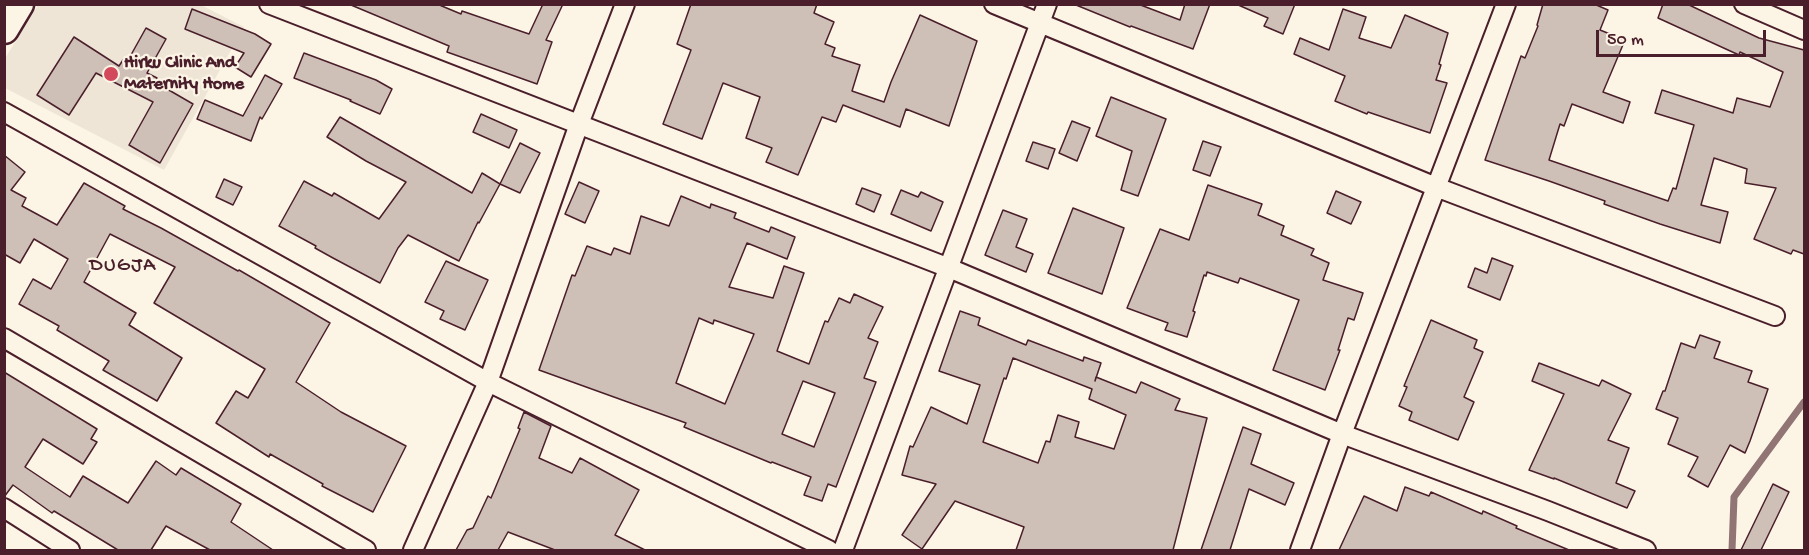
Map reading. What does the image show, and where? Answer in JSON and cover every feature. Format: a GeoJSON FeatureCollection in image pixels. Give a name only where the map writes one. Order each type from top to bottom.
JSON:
{"type":"FeatureCollection","features":[{"type":"Feature","properties":{"kind":"main road"},"geometry":{"type":"LineString","coordinates":[[4,29],[19,4]]}},
{"type":"Feature","properties":{"kind":"street"},"geometry":{"type":"LineString","coordinates":[[269,4],[949,268],[1341,434],[1646,550]]}},
{"type":"Feature","properties":{"kind":"street"},"geometry":{"type":"LineString","coordinates":[[413,550],[488,382],[624,4]]}},
{"type":"Feature","properties":{"kind":"street"},"geometry":{"type":"LineString","coordinates":[[994,4],[1436,188],[1775,316]]}},
{"type":"Feature","properties":{"kind":"street"},"geometry":{"type":"LineString","coordinates":[[843,550],[1047,4]]}},
{"type":"Feature","properties":{"kind":"street"},"geometry":{"type":"LineString","coordinates":[[1300,550],[1341,434],[1506,4]]}},
{"type":"Feature","properties":{"kind":"street"},"geometry":{"type":"LineString","coordinates":[[1744,4],[1804,30]]}},
{"type":"Feature","properties":{"kind":"street"},"geometry":{"type":"LineString","coordinates":[[4,112],[488,382],[829,550]]}},
{"type":"Feature","properties":{"kind":"street"},"geometry":{"type":"LineString","coordinates":[[4,338],[366,550]]}},
{"type":"Feature","properties":{"kind":"street"},"geometry":{"type":"LineString","coordinates":[[4,508],[70,550]]}},
{"type":"Feature","properties":{"kind":"shaded area","name":"Hirku Clinic And Maternity Home"},"geometry":{"type":"Polygon","coordinates":[[[38,5],[201,5],[244,27],[164,170],[5,88],[4,60],[38,5]]]}},
{"type":"Feature","properties":{"kind":"building"},"geometry":{"type":"Polygon","coordinates":[[[437,4],[461,14],[462,11],[529,34],[543,4],[563,4],[546,40],[552,42],[537,84],[447,52],[449,46],[351,5],[437,4]]]}},
{"type":"Feature","properties":{"kind":"building"},"geometry":{"type":"Polygon","coordinates":[[[691,4],[817,4],[814,13],[834,22],[825,44],[835,48],[832,56],[860,65],[852,91],[884,102],[920,15],[977,41],[949,126],[906,109],[900,127],[843,105],[836,122],[822,117],[798,175],[766,162],[772,148],[746,138],[760,97],[723,83],[702,139],[663,124],[691,50],[677,44],[691,4]]]}},
{"type":"Feature","properties":{"kind":"building"},"geometry":{"type":"Polygon","coordinates":[[[1138,4],[1180,20],[1185,4],[1210,4],[1193,49],[1076,5],[1138,4]]]}},
{"type":"Feature","properties":{"kind":"building"},"geometry":{"type":"Polygon","coordinates":[[[1236,4],[1295,4],[1283,34],[1264,26],[1268,18],[1236,4]]]}},
{"type":"Feature","properties":{"kind":"building"},"geometry":{"type":"Polygon","coordinates":[[[1543,4],[1594,4],[1608,10],[1600,30],[1625,40],[1603,92],[1630,102],[1623,123],[1572,104],[1564,126],[1560,124],[1549,160],[1668,201],[1673,188],[1676,189],[1694,125],[1655,113],[1662,90],[1733,113],[1737,98],[1770,107],[1783,72],[1740,52],[1739,55],[1658,18],[1663,4],[1687,4],[1759,38],[1804,50],[1804,254],[1793,250],[1791,254],[1754,239],[1776,188],[1745,183],[1747,169],[1714,158],[1701,205],[1728,212],[1720,243],[1660,224],[1604,204],[1605,201],[1485,160],[1521,56],[1525,58],[1538,26],[1543,4]]]}},
{"type":"Feature","properties":{"kind":"building"},"geometry":{"type":"Polygon","coordinates":[[[192,9],[255,34],[271,44],[251,77],[235,67],[244,53],[185,29],[192,9]]]}},
{"type":"Feature","properties":{"kind":"building"},"geometry":{"type":"Polygon","coordinates":[[[1343,9],[1366,17],[1359,38],[1391,48],[1405,15],[1448,33],[1436,80],[1447,83],[1430,133],[1368,112],[1367,114],[1335,101],[1345,76],[1294,54],[1300,38],[1329,50],[1343,9]]]}},
{"type":"Feature","properties":{"kind":"building"},"geometry":{"type":"Polygon","coordinates":[[[146,28],[166,39],[147,73],[157,78],[155,82],[193,104],[160,163],[129,145],[153,102],[96,73],[69,115],[37,95],[74,37],[119,66],[123,60],[127,62],[146,28]]]}},
{"type":"Feature","properties":{"kind":"building"},"geometry":{"type":"Polygon","coordinates":[[[304,53],[376,80],[392,89],[380,114],[294,78],[304,53]]]}},
{"type":"Feature","properties":{"kind":"building"},"geometry":{"type":"Polygon","coordinates":[[[265,75],[282,84],[262,119],[260,117],[251,141],[197,119],[205,100],[243,116],[265,75]]]}},
{"type":"Feature","properties":{"kind":"building"},"geometry":{"type":"Polygon","coordinates":[[[1111,97],[1166,119],[1138,196],[1121,190],[1132,151],[1096,136],[1111,97]]]}},
{"type":"Feature","properties":{"kind":"building"},"geometry":{"type":"Polygon","coordinates":[[[481,114],[517,130],[509,148],[473,132],[481,114]]]}},
{"type":"Feature","properties":{"kind":"building"},"geometry":{"type":"Polygon","coordinates":[[[340,117],[472,193],[482,173],[500,184],[459,261],[408,235],[398,248],[380,283],[279,226],[304,181],[332,196],[334,193],[379,219],[406,182],[327,137],[340,117]]]}},
{"type":"Feature","properties":{"kind":"building"},"geometry":{"type":"Polygon","coordinates":[[[1072,121],[1090,128],[1077,161],[1059,153],[1072,121]]]}},
{"type":"Feature","properties":{"kind":"building"},"geometry":{"type":"Polygon","coordinates":[[[1203,141],[1221,147],[1210,176],[1193,170],[1203,141]]]}},
{"type":"Feature","properties":{"kind":"building"},"geometry":{"type":"Polygon","coordinates":[[[1033,142],[1055,149],[1048,169],[1026,161],[1033,142]]]}},
{"type":"Feature","properties":{"kind":"building"},"geometry":{"type":"Polygon","coordinates":[[[520,143],[540,153],[520,193],[500,184],[520,143]]]}},
{"type":"Feature","properties":{"kind":"building"},"geometry":{"type":"Polygon","coordinates":[[[4,155],[25,172],[11,190],[26,198],[22,206],[57,225],[84,183],[125,206],[123,209],[239,270],[330,323],[296,382],[341,412],[406,446],[373,512],[322,486],[323,484],[270,454],[269,457],[216,423],[236,391],[248,398],[265,369],[154,303],[175,267],[110,234],[84,282],[136,313],[129,325],[182,358],[157,401],[103,370],[109,361],[57,330],[59,326],[19,304],[33,279],[51,289],[68,259],[34,239],[20,263],[4,254],[4,155]]]}},
{"type":"Feature","properties":{"kind":"building"},"geometry":{"type":"Polygon","coordinates":[[[224,179],[242,187],[233,205],[216,197],[224,179]]]}},
{"type":"Feature","properties":{"kind":"building"},"geometry":{"type":"Polygon","coordinates":[[[579,182],[599,191],[585,223],[565,214],[579,182]]]}},
{"type":"Feature","properties":{"kind":"building"},"geometry":{"type":"Polygon","coordinates":[[[1208,185],[1262,204],[1258,215],[1284,226],[1281,235],[1314,249],[1311,255],[1329,263],[1323,280],[1363,293],[1354,320],[1348,318],[1338,350],[1340,350],[1325,390],[1273,370],[1299,300],[1240,278],[1238,283],[1207,272],[1206,276],[1204,275],[1187,337],[1165,330],[1168,323],[1127,308],[1160,229],[1189,240],[1208,185]]]}},
{"type":"Feature","properties":{"kind":"building"},"geometry":{"type":"Polygon","coordinates":[[[862,188],[881,195],[874,212],[856,204],[862,188]]]}},
{"type":"Feature","properties":{"kind":"building"},"geometry":{"type":"Polygon","coordinates":[[[901,190],[918,197],[921,192],[943,202],[931,231],[891,214],[901,190]]]}},
{"type":"Feature","properties":{"kind":"building"},"geometry":{"type":"Polygon","coordinates":[[[1336,191],[1361,202],[1351,224],[1327,213],[1336,191]]]}},
{"type":"Feature","properties":{"kind":"building"},"geometry":{"type":"Polygon","coordinates":[[[681,196],[710,208],[711,204],[736,213],[734,218],[769,232],[771,227],[795,237],[787,259],[747,243],[729,287],[773,298],[784,266],[804,273],[777,351],[809,364],[825,321],[828,322],[839,298],[850,303],[854,294],[883,307],[868,338],[878,342],[864,378],[876,382],[836,487],[828,484],[822,501],[804,495],[811,477],[684,427],[686,423],[539,370],[572,275],[575,276],[587,246],[611,255],[614,248],[630,254],[641,216],[669,226],[681,196]],[[699,318],[676,383],[725,404],[754,334],[714,320],[713,324],[699,318]],[[803,381],[782,434],[814,447],[835,393],[803,381]]]}},
{"type":"Feature","properties":{"kind":"building"},"geometry":{"type":"Polygon","coordinates":[[[1073,208],[1124,228],[1102,294],[1048,273],[1073,208]]]}},
{"type":"Feature","properties":{"kind":"building"},"geometry":{"type":"Polygon","coordinates":[[[1003,210],[1027,219],[1016,247],[1033,254],[1026,272],[985,255],[1003,210]]]}},
{"type":"Feature","properties":{"kind":"building"},"geometry":{"type":"Polygon","coordinates":[[[1492,258],[1513,266],[1500,300],[1468,287],[1475,268],[1487,273],[1492,258]]]}},
{"type":"Feature","properties":{"kind":"building"},"geometry":{"type":"Polygon","coordinates":[[[446,261],[488,280],[465,330],[440,319],[444,311],[425,302],[446,261]]]}},
{"type":"Feature","properties":{"kind":"building"},"geometry":{"type":"Polygon","coordinates":[[[960,311],[980,318],[978,325],[1026,345],[1028,340],[1083,361],[1084,357],[1101,363],[1096,377],[1136,393],[1141,382],[1180,399],[1175,410],[1207,418],[1173,550],[1016,550],[1024,527],[955,501],[922,549],[902,535],[936,484],[902,475],[910,446],[913,447],[931,407],[967,424],[980,385],[939,371],[960,311]],[[1013,358],[983,442],[1038,463],[1046,441],[1050,442],[1058,415],[1079,422],[1075,437],[1114,449],[1126,415],[1089,399],[1092,389],[1013,358]]]}},
{"type":"Feature","properties":{"kind":"building"},"geometry":{"type":"Polygon","coordinates":[[[1431,320],[1477,340],[1474,348],[1483,352],[1464,397],[1474,402],[1458,440],[1409,420],[1412,412],[1399,406],[1407,387],[1404,386],[1431,320]]]}},
{"type":"Feature","properties":{"kind":"building"},"geometry":{"type":"Polygon","coordinates":[[[1700,335],[1720,342],[1714,358],[1752,371],[1748,382],[1768,389],[1745,453],[1730,445],[1708,487],[1688,476],[1698,457],[1668,444],[1678,418],[1656,409],[1665,391],[1681,343],[1695,348],[1700,335]]]}},
{"type":"Feature","properties":{"kind":"building"},"geometry":{"type":"Polygon","coordinates":[[[1539,363],[1599,386],[1602,380],[1631,394],[1608,440],[1629,448],[1616,483],[1635,491],[1627,508],[1529,470],[1564,394],[1532,381],[1539,363]]]}},
{"type":"Feature","properties":{"kind":"building"},"geometry":{"type":"Polygon","coordinates":[[[4,372],[97,429],[91,439],[97,442],[83,464],[43,439],[25,467],[70,497],[83,476],[128,503],[156,461],[176,475],[181,468],[241,504],[231,522],[273,550],[210,550],[166,526],[151,550],[118,550],[54,511],[52,513],[13,485],[4,497],[4,372]]]}},
{"type":"Feature","properties":{"kind":"building"},"geometry":{"type":"Polygon","coordinates":[[[524,412],[551,426],[539,458],[572,473],[580,458],[639,490],[615,535],[645,550],[555,550],[508,532],[498,550],[456,550],[467,530],[473,528],[488,496],[491,498],[520,429],[518,428],[524,412]]]}},
{"type":"Feature","properties":{"kind":"building"},"geometry":{"type":"Polygon","coordinates":[[[1243,427],[1261,434],[1251,464],[1294,483],[1285,505],[1249,489],[1230,550],[1201,550],[1243,427]]]}},
{"type":"Feature","properties":{"kind":"building"},"geometry":{"type":"Polygon","coordinates":[[[1773,484],[1789,492],[1761,550],[1741,550],[1773,484]]]}},
{"type":"Feature","properties":{"kind":"building"},"geometry":{"type":"Polygon","coordinates":[[[1405,487],[1429,496],[1431,492],[1482,514],[1483,511],[1517,526],[1516,528],[1569,550],[1339,550],[1364,496],[1397,511],[1405,487]]]}},
{"type":"Feature","properties":{"kind":"waterway"},"geometry":{"type":"LineString","coordinates":[[1732,550],[1734,497],[1804,402]]}},
{"type":"Feature","properties":{"kind":"place","name":"Hirku Clinic And Maternity Home"},"geometry":{"type":"Point","coordinates":[111,74]}},
{"type":"Feature","properties":{"kind":"district","name":"DUGJA"},"geometry":{"type":"Point","coordinates":[123,267]}}]}
